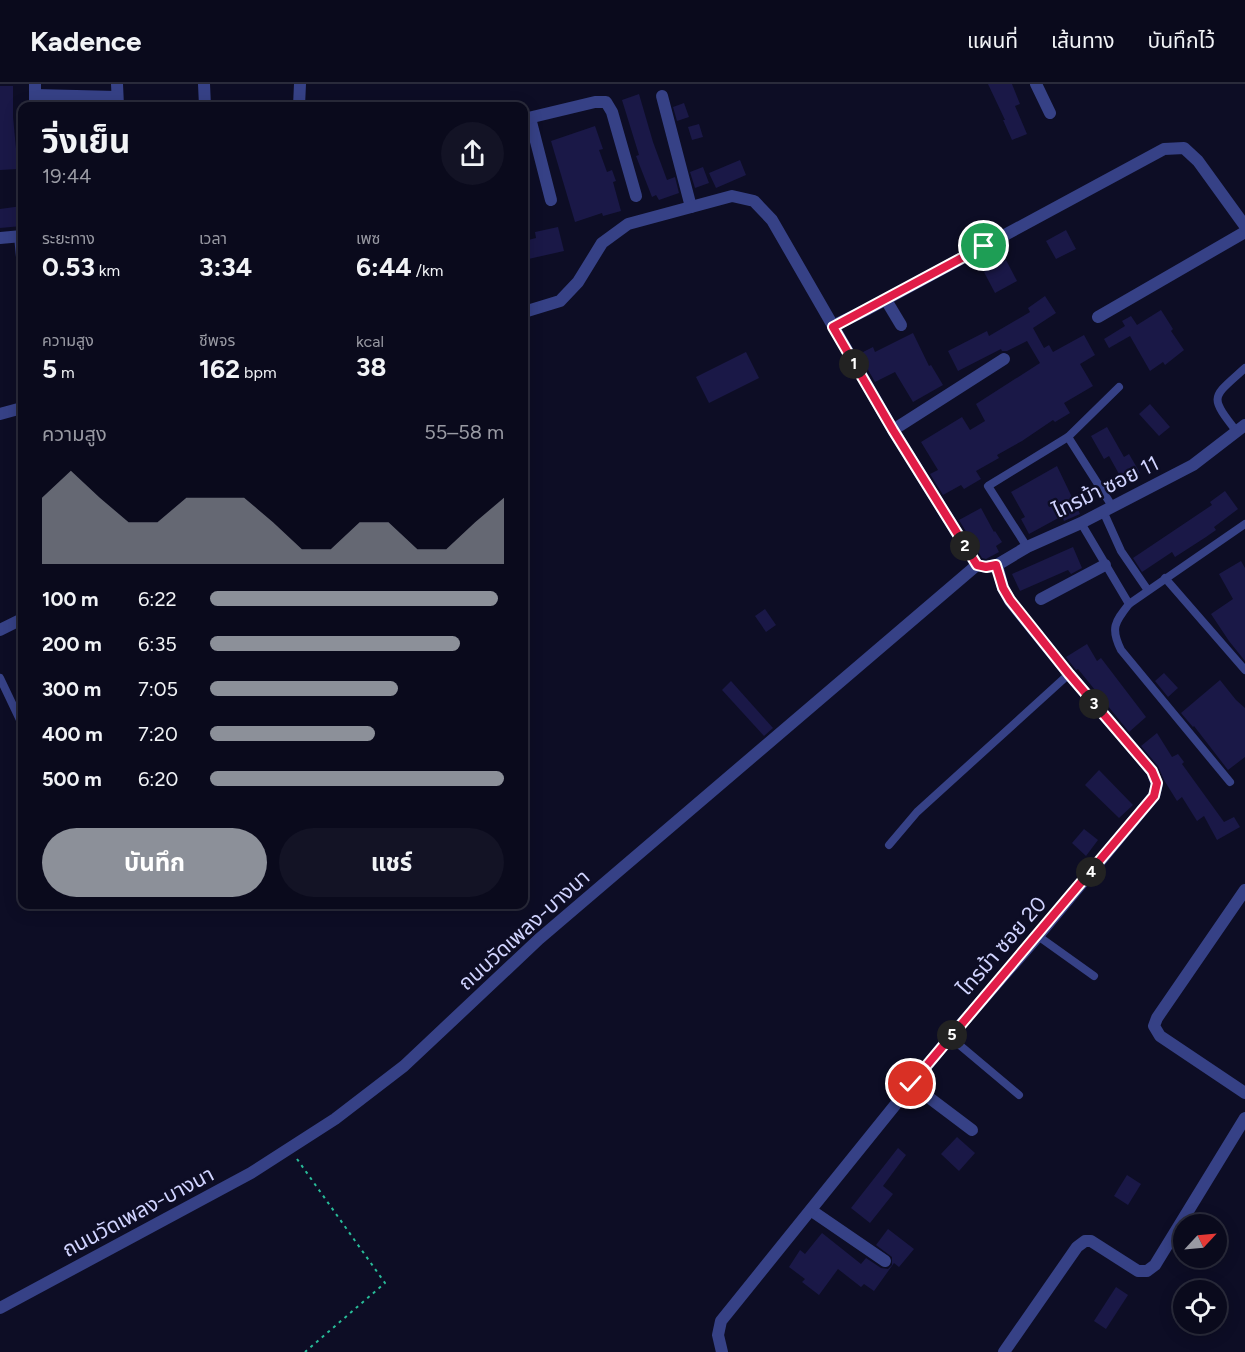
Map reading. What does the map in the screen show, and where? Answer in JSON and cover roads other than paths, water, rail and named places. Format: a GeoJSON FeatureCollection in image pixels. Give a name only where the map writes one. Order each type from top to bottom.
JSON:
{"type":"FeatureCollection","features":[{"type":"Feature","properties":{"kind":"street"},"geometry":{"type":"LineString","coordinates":[[204,84],[204,102]]}},
{"type":"Feature","properties":{"kind":"street"},"geometry":{"type":"LineString","coordinates":[[299,102],[300,84]]}},
{"type":"Feature","properties":{"kind":"street"},"geometry":{"type":"LineString","coordinates":[[1036,84],[1050,113]]}},
{"type":"Feature","properties":{"kind":"street"},"geometry":{"type":"LineString","coordinates":[[35,95],[117,96]]}},
{"type":"Feature","properties":{"kind":"street"},"geometry":{"type":"LineString","coordinates":[[662,96],[691,207]]}},
{"type":"Feature","properties":{"kind":"street"},"geometry":{"type":"LineString","coordinates":[[528,119],[595,102],[606,102],[612,112],[636,196]]}},
{"type":"Feature","properties":{"kind":"street"},"geometry":{"type":"LineString","coordinates":[[528,122],[551,200]]}},
{"type":"Feature","properties":{"kind":"street"},"geometry":{"type":"LineString","coordinates":[[833,327],[1164,149],[1184,148],[1198,161],[1245,226]]}},
{"type":"Feature","properties":{"kind":"street"},"geometry":{"type":"LineString","coordinates":[[528,311],[560,301],[578,282],[602,243],[628,224],[732,196],[754,201],[772,220],[893,430],[977,565],[986,567],[996,565]]}},
{"type":"Feature","properties":{"kind":"street"},"geometry":{"type":"LineString","coordinates":[[1098,317],[1245,232]]}},
{"type":"Feature","properties":{"kind":"street"},"geometry":{"type":"LineString","coordinates":[[0,238],[18,236]]}},
{"type":"Feature","properties":{"kind":"street"},"geometry":{"type":"LineString","coordinates":[[886,300],[901,325]]}},
{"type":"Feature","properties":{"kind":"street"},"geometry":{"type":"LineString","coordinates":[[893,430],[1004,359]]}},
{"type":"Feature","properties":{"kind":"street"},"geometry":{"type":"LineString","coordinates":[[0,414],[18,409]]}},
{"type":"Feature","properties":{"kind":"street","name":"ไทรม้า ซอย 11"},"geometry":{"type":"LineString","coordinates":[[996,565],[1027,546],[1082,523],[1193,465],[1241,429]]}},
{"type":"Feature","properties":{"kind":"street","name":"ถนนวัดเพลง-บางนา"},"geometry":{"type":"LineString","coordinates":[[0,1308],[251,1173],[335,1119],[404,1066],[539,939],[977,565]]}},
{"type":"Feature","properties":{"kind":"street","name":"ไทรม้า ซอย 20"},"geometry":{"type":"LineString","coordinates":[[722,1352],[717,1335],[721,1321],[812,1211],[911,1084],[1154,796],[1157,783],[1152,771],[1069,674],[1010,600],[1003,588],[996,565]]}},
{"type":"Feature","properties":{"kind":"street"},"geometry":{"type":"LineString","coordinates":[[1041,599],[1105,565]]}},
{"type":"Feature","properties":{"kind":"street"},"geometry":{"type":"LineString","coordinates":[[0,630],[18,621]]}},
{"type":"Feature","properties":{"kind":"street"},"geometry":{"type":"LineString","coordinates":[[1245,890],[1157,1018],[1154,1026],[1160,1036],[1245,1093]]}},
{"type":"Feature","properties":{"kind":"street"},"geometry":{"type":"LineString","coordinates":[[911,1084],[972,1130]]}},
{"type":"Feature","properties":{"kind":"street"},"geometry":{"type":"LineString","coordinates":[[1004,1352],[1077,1247],[1084,1241],[1091,1241],[1138,1271],[1147,1271],[1155,1265],[1245,1118]]}},
{"type":"Feature","properties":{"kind":"street"},"geometry":{"type":"LineString","coordinates":[[812,1211],[885,1261]]}},
{"type":"Feature","properties":{"kind":"lane"},"geometry":{"type":"LineString","coordinates":[[1241,429],[1219,409],[1217,399],[1218,393],[1245,368]]}},
{"type":"Feature","properties":{"kind":"lane"},"geometry":{"type":"LineString","coordinates":[[1027,546],[988,486],[1068,437],[1119,387]]}},
{"type":"Feature","properties":{"kind":"lane"},"geometry":{"type":"LineString","coordinates":[[1068,437],[1108,508],[1122,551],[1147,589]]}},
{"type":"Feature","properties":{"kind":"lane"},"geometry":{"type":"LineString","coordinates":[[1082,523],[1129,604]]}},
{"type":"Feature","properties":{"kind":"lane"},"geometry":{"type":"LineString","coordinates":[[1230,782],[1121,650],[1114,637],[1114,628],[1118,617],[1129,604],[1147,589],[1243,529]]}},
{"type":"Feature","properties":{"kind":"lane"},"geometry":{"type":"LineString","coordinates":[[1165,578],[1245,670]]}},
{"type":"Feature","properties":{"kind":"lane"},"geometry":{"type":"LineString","coordinates":[[889,845],[916,812],[1069,674]]}},
{"type":"Feature","properties":{"kind":"lane"},"geometry":{"type":"LineString","coordinates":[[0,678],[18,716]]}},
{"type":"Feature","properties":{"kind":"lane"},"geometry":{"type":"LineString","coordinates":[[1038,936],[1094,976]]}},
{"type":"Feature","properties":{"kind":"lane"},"geometry":{"type":"LineString","coordinates":[[950,1037],[1019,1095]]}}]}
